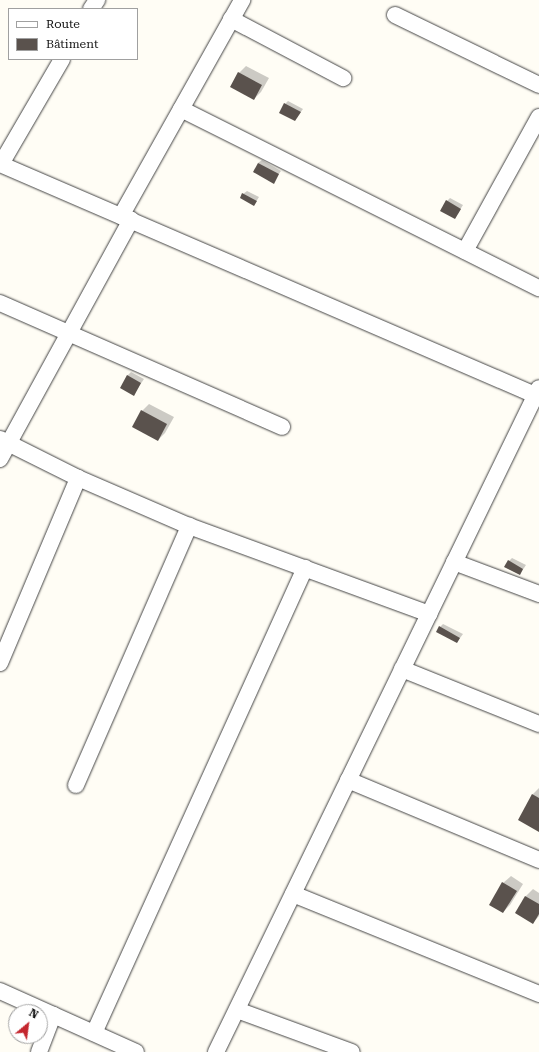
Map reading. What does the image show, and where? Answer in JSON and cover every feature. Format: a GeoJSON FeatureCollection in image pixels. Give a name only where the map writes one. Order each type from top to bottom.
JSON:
{"type":"FeatureCollection","features":[{"type":"Feature","properties":{"kind":"street"},"geometry":{"type":"LineString","coordinates":[[0,459],[4,441],[69,333],[181,109],[242,0]]}},
{"type":"Feature","properties":{"kind":"street"},"geometry":{"type":"LineString","coordinates":[[395,15],[539,84]]}},
{"type":"Feature","properties":{"kind":"street"},"geometry":{"type":"LineString","coordinates":[[231,19],[343,78]]}},
{"type":"Feature","properties":{"kind":"street"},"geometry":{"type":"LineString","coordinates":[[61,60],[1,164],[537,392],[216,1052]]}},
{"type":"Feature","properties":{"kind":"street"},"geometry":{"type":"LineString","coordinates":[[181,109],[539,288]]}},
{"type":"Feature","properties":{"kind":"street"},"geometry":{"type":"LineString","coordinates":[[465,251],[539,117]]}},
{"type":"Feature","properties":{"kind":"street"},"geometry":{"type":"LineString","coordinates":[[0,303],[282,427]]}},
{"type":"Feature","properties":{"kind":"street"},"geometry":{"type":"LineString","coordinates":[[4,441],[78,478],[189,526],[429,614]]}},
{"type":"Feature","properties":{"kind":"street"},"geometry":{"type":"LineString","coordinates":[[0,662],[78,478]]}},
{"type":"Feature","properties":{"kind":"street"},"geometry":{"type":"LineString","coordinates":[[76,785],[189,526]]}},
{"type":"Feature","properties":{"kind":"street"},"geometry":{"type":"LineString","coordinates":[[454,562],[539,594]]}},
{"type":"Feature","properties":{"kind":"street"},"geometry":{"type":"LineString","coordinates":[[94,1034],[305,568]]}},
{"type":"Feature","properties":{"kind":"street"},"geometry":{"type":"LineString","coordinates":[[402,669],[539,724]]}},
{"type":"Feature","properties":{"kind":"street"},"geometry":{"type":"LineString","coordinates":[[348,780],[539,860]]}},
{"type":"Feature","properties":{"kind":"street"},"geometry":{"type":"LineString","coordinates":[[293,894],[539,994]]}},
{"type":"Feature","properties":{"kind":"street"},"geometry":{"type":"LineString","coordinates":[[0,991],[136,1052]]}},
{"type":"Feature","properties":{"kind":"street"},"geometry":{"type":"LineString","coordinates":[[237,1010],[352,1052]]}},
{"type":"Feature","properties":{"kind":"street"},"geometry":{"type":"LineString","coordinates":[[39,1052],[53,1015]]}},
{"type":"Feature","properties":{"kind":"building"},"geometry":{"type":"Polygon","coordinates":[[[238,72],[262,85],[254,100],[230,87],[238,72]]]}},
{"type":"Feature","properties":{"kind":"building"},"geometry":{"type":"Polygon","coordinates":[[[284,103],[301,112],[295,121],[279,113],[284,103]]]}},
{"type":"Feature","properties":{"kind":"building"},"geometry":{"type":"Polygon","coordinates":[[[258,163],[279,174],[274,184],[253,172],[258,163]]]}},
{"type":"Feature","properties":{"kind":"building"},"geometry":{"type":"Polygon","coordinates":[[[242,193],[257,201],[254,206],[240,198],[242,193]]]}},
{"type":"Feature","properties":{"kind":"building"},"geometry":{"type":"Polygon","coordinates":[[[446,200],[461,209],[455,219],[440,211],[446,200]]]}},
{"type":"Feature","properties":{"kind":"building"},"geometry":{"type":"Polygon","coordinates":[[[127,375],[141,383],[134,396],[120,388],[127,375]]]}},
{"type":"Feature","properties":{"kind":"building"},"geometry":{"type":"Polygon","coordinates":[[[141,410],[167,424],[158,441],[132,427],[141,410]]]}},
{"type":"Feature","properties":{"kind":"building"},"geometry":{"type":"Polygon","coordinates":[[[508,560],[523,569],[520,575],[504,567],[508,560]]]}},
{"type":"Feature","properties":{"kind":"building"},"geometry":{"type":"Polygon","coordinates":[[[439,626],[460,638],[457,643],[436,632],[439,626]]]}},
{"type":"Feature","properties":{"kind":"building"},"geometry":{"type":"Polygon","coordinates":[[[532,794],[539,798],[539,832],[518,820],[532,794]]]}},
{"type":"Feature","properties":{"kind":"building"},"geometry":{"type":"Polygon","coordinates":[[[502,882],[517,891],[503,913],[489,905],[502,882]]]}},
{"type":"Feature","properties":{"kind":"building"},"geometry":{"type":"Polygon","coordinates":[[[525,896],[539,904],[539,914],[533,924],[515,913],[525,896]]]}}]}
